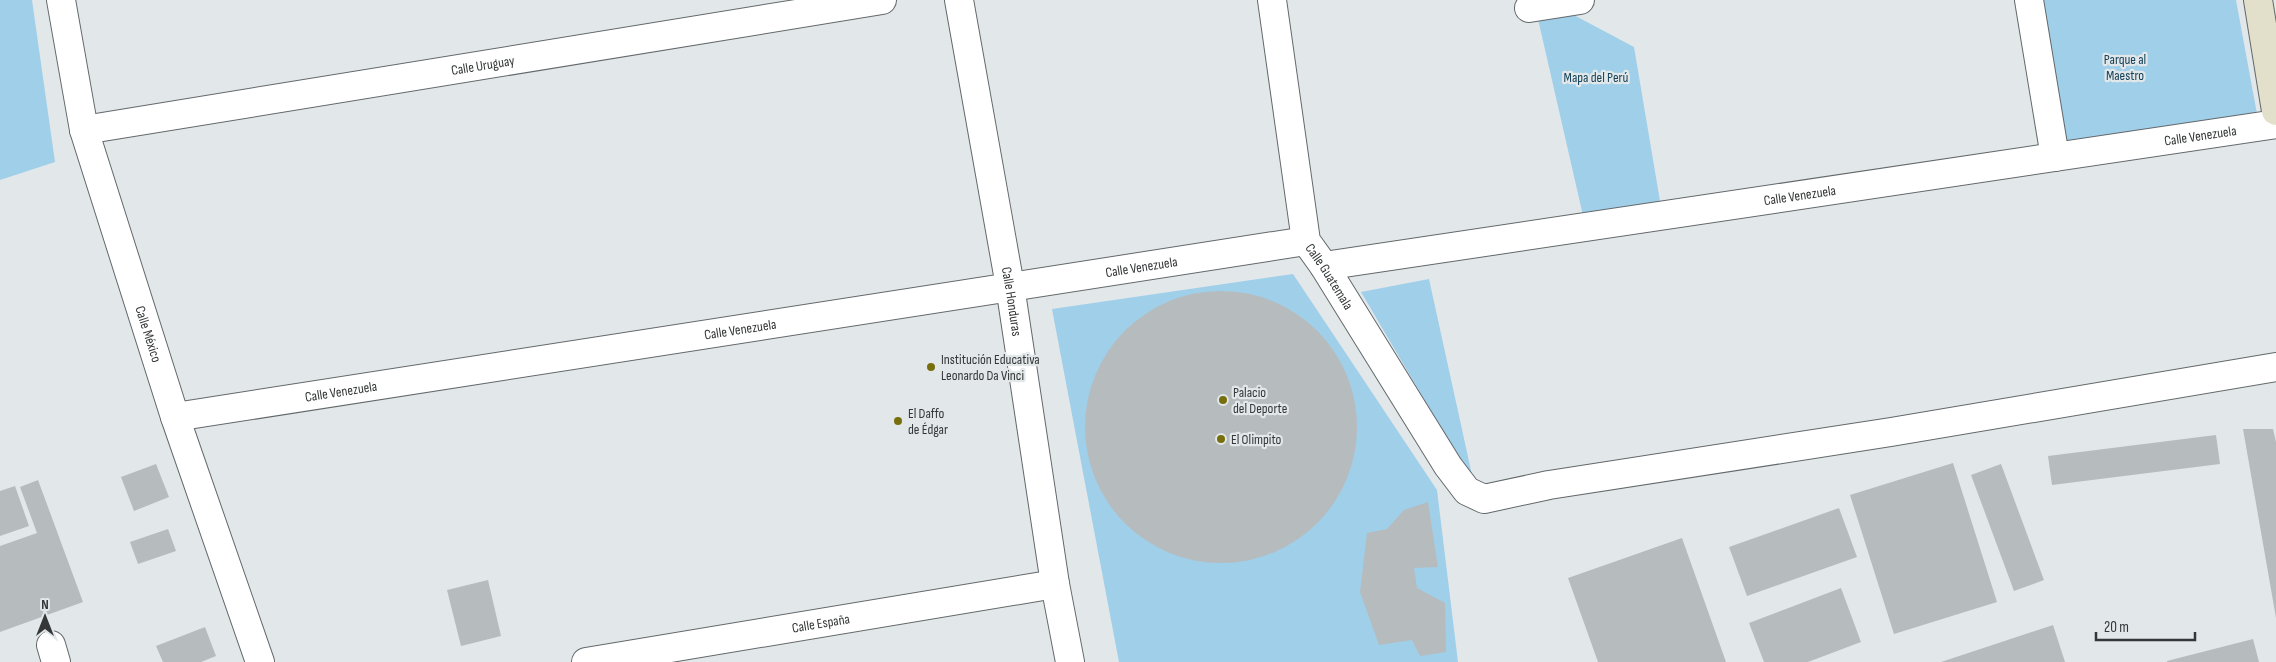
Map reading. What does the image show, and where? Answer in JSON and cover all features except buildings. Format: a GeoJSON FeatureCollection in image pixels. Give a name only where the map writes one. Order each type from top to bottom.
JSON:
{"type":"FeatureCollection","features":[{"type":"Feature","properties":{"kind":"street","name":"Calle México"},"geometry":{"type":"LineString","coordinates":[[61,0],[84,130],[175,417],[260,662]]}},
{"type":"Feature","properties":{"kind":"street","name":"Calle Uruguay"},"geometry":{"type":"LineString","coordinates":[[84,130],[882,0]]}},
{"type":"Feature","properties":{"kind":"street","name":"Calle Honduras"},"geometry":{"type":"LineString","coordinates":[[959,0],[1010,286],[1055,584],[1070,662]]}},
{"type":"Feature","properties":{"kind":"street","name":"Calle Guatemala"},"geometry":{"type":"LineString","coordinates":[[1272,0],[1306,241],[1324,266],[1448,466],[1467,491],[1484,499],[1549,485],[1891,432],[2276,367]]}},
{"type":"Feature","properties":{"kind":"street"},"geometry":{"type":"LineString","coordinates":[[1529,8],[1576,0]]}},
{"type":"Feature","properties":{"kind":"street"},"geometry":{"type":"LineString","coordinates":[[2029,0],[2056,157]]}},
{"type":"Feature","properties":{"kind":"street"},"geometry":{"type":"LineString","coordinates":[[2258,0],[2276,111]]}},
{"type":"Feature","properties":{"kind":"street","name":"Calle Venezuela"},"geometry":{"type":"LineString","coordinates":[[1324,266],[2276,124]]}},
{"type":"Feature","properties":{"kind":"street","name":"Calle Venezuela"},"geometry":{"type":"LineString","coordinates":[[175,417],[1306,241]]}},
{"type":"Feature","properties":{"kind":"street","name":"Calle España"},"geometry":{"type":"LineString","coordinates":[[586,662],[1055,584]]}},
{"type":"Feature","properties":{"kind":"green space"},"geometry":{"type":"Polygon","coordinates":[[[0,0],[32,0],[55,162],[0,180],[0,0]]]}},
{"type":"Feature","properties":{"kind":"green space","name":"Parque al Maestro"},"geometry":{"type":"Polygon","coordinates":[[[2043,0],[2236,0],[2257,114],[2067,145],[2043,0]]]}},
{"type":"Feature","properties":{"kind":"green space","name":"Mapa del Perú"},"geometry":{"type":"Polygon","coordinates":[[[1570,13],[1634,47],[1661,207],[1584,220],[1538,19],[1570,13]]]}},
{"type":"Feature","properties":{"kind":"green space","name":"Palacio del Deporte"},"geometry":{"type":"Polygon","coordinates":[[[1293,274],[1437,490],[1458,662],[1119,662],[1052,309],[1293,274]]]}},
{"type":"Feature","properties":{"kind":"green space"},"geometry":{"type":"Polygon","coordinates":[[[1429,279],[1472,475],[1455,452],[1361,292],[1429,279]]]}},
{"type":"Feature","properties":{"kind":"place","name":"Institución Educativa Leonardo Da Vinci"},"geometry":{"type":"Point","coordinates":[931,367]}},
{"type":"Feature","properties":{"kind":"place","name":"Palacio del Deporte"},"geometry":{"type":"Point","coordinates":[1223,400]}},
{"type":"Feature","properties":{"kind":"place","name":"El Daffo de Édgar"},"geometry":{"type":"Point","coordinates":[898,421]}},
{"type":"Feature","properties":{"kind":"place","name":"El Olimpito"},"geometry":{"type":"Point","coordinates":[1221,439]}}]}
